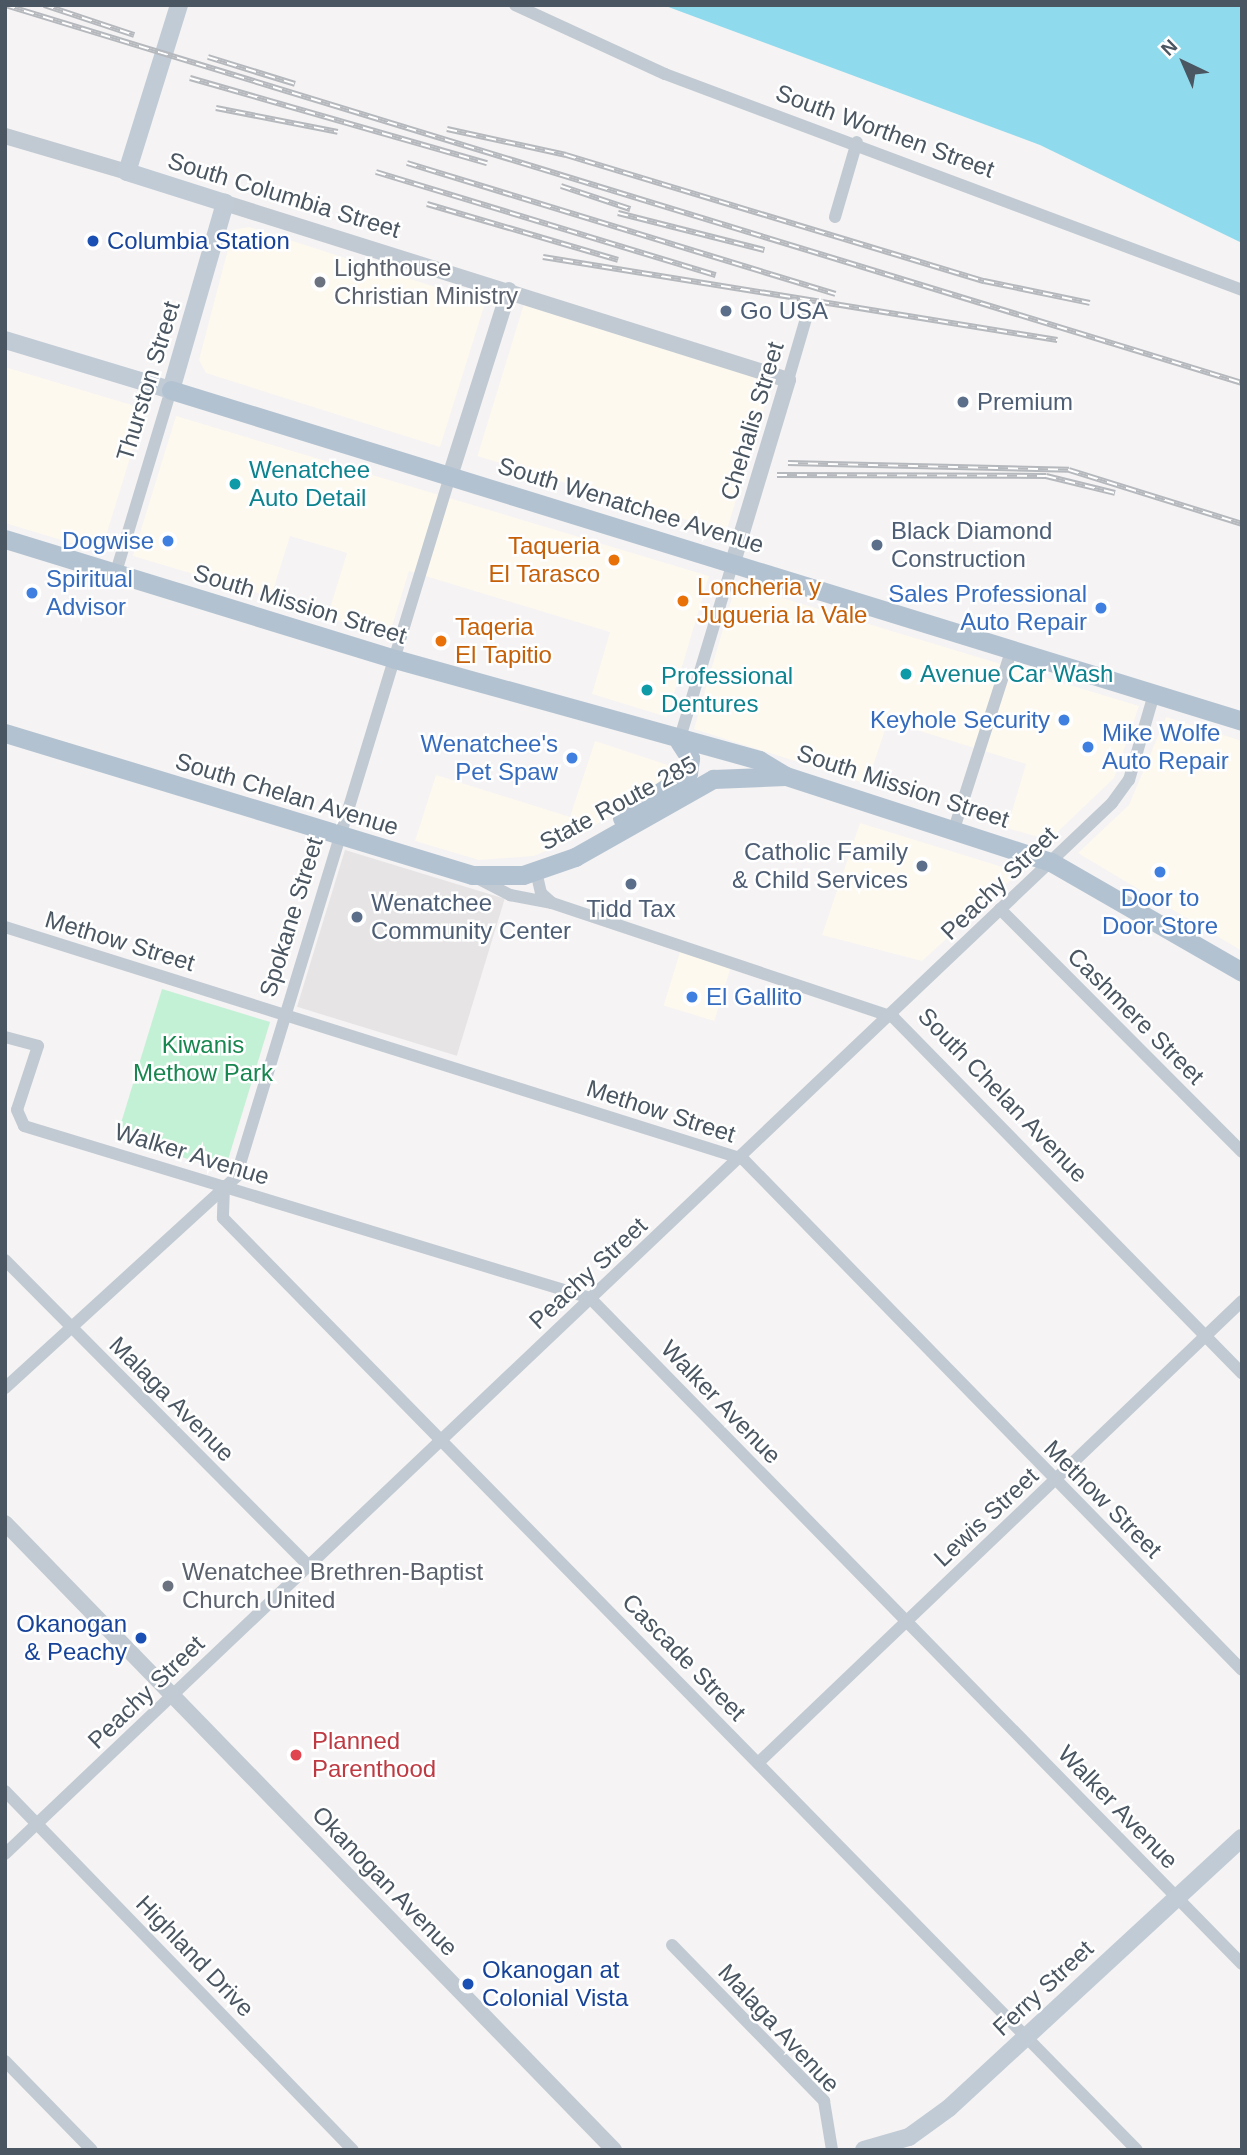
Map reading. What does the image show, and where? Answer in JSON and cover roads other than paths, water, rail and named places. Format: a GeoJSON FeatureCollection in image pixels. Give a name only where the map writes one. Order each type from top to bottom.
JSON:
{"type":"FeatureCollection","features":[{"type":"Feature","properties":{"kind":"main road"},"geometry":{"type":"LineString","coordinates":[[127,172],[179,5]]}},
{"type":"Feature","properties":{"kind":"main road","name":"South Columbia Street"},"geometry":{"type":"LineString","coordinates":[[127,172],[225,203]]}},
{"type":"Feature","properties":{"kind":"main road","name":"Thurston Street"},"geometry":{"type":"LineString","coordinates":[[171,390],[225,203]]}},
{"type":"Feature","properties":{"kind":"main road","name":"South Wenatchee Avenue"},"geometry":{"type":"LineString","coordinates":[[5,340],[1242,720]]}},
{"type":"Feature","properties":{"kind":"main road","name":"South Mission Street"},"geometry":{"type":"LineString","coordinates":[[5,539],[396,659],[679,741],[759,760],[786,776],[1051,862],[1242,972]]}},
{"type":"Feature","properties":{"kind":"main road","name":"South Chelan Avenue"},"geometry":{"type":"LineString","coordinates":[[5,733],[472,875]]}},
{"type":"Feature","properties":{"kind":"main road"},"geometry":{"type":"LineString","coordinates":[[610,836],[626,813],[688,773],[690,758],[679,741]]}},
{"type":"Feature","properties":{"kind":"main road","name":"State Route 285"},"geometry":{"type":"LineString","coordinates":[[472,875],[536,872],[610,836],[690,786],[737,776],[786,776]]}},
{"type":"Feature","properties":{"kind":"main road","name":"Ferry Street"},"geometry":{"type":"LineString","coordinates":[[864,2150],[909,2137],[1026,2037],[1242,1838]]}},
{"type":"Feature","properties":{"kind":"street","name":"South Worthen Street"},"geometry":{"type":"LineString","coordinates":[[515,5],[665,74],[857,142],[1242,290]]}},
{"type":"Feature","properties":{"kind":"street","name":"South Columbia Street"},"geometry":{"type":"LineString","coordinates":[[5,136],[127,172]]}},
{"type":"Feature","properties":{"kind":"street"},"geometry":{"type":"LineString","coordinates":[[835,216],[857,142]]}},
{"type":"Feature","properties":{"kind":"street","name":"South Columbia Street"},"geometry":{"type":"LineString","coordinates":[[225,203],[509,290],[788,380]]}},
{"type":"Feature","properties":{"kind":"street","name":"Spokane Street"},"geometry":{"type":"LineString","coordinates":[[5,1388],[236,1177],[509,290]]}},
{"type":"Feature","properties":{"kind":"street","name":"Chehalis Street"},"geometry":{"type":"LineString","coordinates":[[679,741],[807,315]]}},
{"type":"Feature","properties":{"kind":"street","name":"Thurston Street"},"geometry":{"type":"LineString","coordinates":[[116,572],[171,390]]}},
{"type":"Feature","properties":{"kind":"street"},"geometry":{"type":"LineString","coordinates":[[954,829],[1012,648]]}},
{"type":"Feature","properties":{"kind":"street","name":"Peachy Street"},"geometry":{"type":"LineString","coordinates":[[5,1854],[590,1298],[743,1159],[1051,862],[1129,780],[1154,694]]}},
{"type":"Feature","properties":{"kind":"street"},"geometry":{"type":"LineString","coordinates":[[536,872],[541,893],[552,903]]}},
{"type":"Feature","properties":{"kind":"street","name":"South Chelan Avenue"},"geometry":{"type":"LineString","coordinates":[[472,875],[510,895],[552,903],[892,1017],[1242,1374]]}},
{"type":"Feature","properties":{"kind":"street","name":"Cashmere Street"},"geometry":{"type":"LineString","coordinates":[[1000,909],[1242,1152]]}},
{"type":"Feature","properties":{"kind":"street","name":"Methow Street"},"geometry":{"type":"LineString","coordinates":[[5,927],[743,1159],[1242,1670]]}},
{"type":"Feature","properties":{"kind":"street","name":"Walker Avenue"},"geometry":{"type":"LineString","coordinates":[[5,1037],[38,1046],[19,1119],[224,1186],[590,1298],[1242,1964]]}},
{"type":"Feature","properties":{"kind":"street","name":"Cascade Street"},"geometry":{"type":"LineString","coordinates":[[224,1186],[223,1219],[443,1439],[1137,2150]]}},
{"type":"Feature","properties":{"kind":"street","name":"Malaga Avenue"},"geometry":{"type":"LineString","coordinates":[[5,1260],[309,1566]]}},
{"type":"Feature","properties":{"kind":"street","name":"Lewis Street"},"geometry":{"type":"LineString","coordinates":[[758,1763],[1242,1301]]}},
{"type":"Feature","properties":{"kind":"street","name":"Okanogan Avenue"},"geometry":{"type":"LineString","coordinates":[[5,1523],[614,2150]]}},
{"type":"Feature","properties":{"kind":"street","name":"Highland Drive"},"geometry":{"type":"LineString","coordinates":[[5,1791],[354,2150]]}},
{"type":"Feature","properties":{"kind":"street","name":"Malaga Avenue"},"geometry":{"type":"LineString","coordinates":[[672,1945],[824,2101],[832,2150]]}},
{"type":"Feature","properties":{"kind":"street"},"geometry":{"type":"LineString","coordinates":[[5,2061],[92,2150]]}},
{"type":"Feature","properties":{"kind":"water"},"geometry":{"type":"Polygon","coordinates":[[[663,5],[1242,5],[1242,243],[1040,145],[663,5]]]}},
{"type":"Feature","properties":{"kind":"railway"},"geometry":{"type":"LineString","coordinates":[[5,5],[1242,383]]}},
{"type":"Feature","properties":{"kind":"railway"},"geometry":{"type":"LineString","coordinates":[[44,5],[134,35]]}},
{"type":"Feature","properties":{"kind":"railway"},"geometry":{"type":"LineString","coordinates":[[208,57],[295,84]]}},
{"type":"Feature","properties":{"kind":"railway"},"geometry":{"type":"LineString","coordinates":[[190,78],[487,163]]}},
{"type":"Feature","properties":{"kind":"railway"},"geometry":{"type":"LineString","coordinates":[[216,108],[338,132]]}},
{"type":"Feature","properties":{"kind":"railway"},"geometry":{"type":"LineString","coordinates":[[447,129],[566,155],[984,281],[1090,303]]}},
{"type":"Feature","properties":{"kind":"railway"},"geometry":{"type":"LineString","coordinates":[[407,163],[835,294]]}},
{"type":"Feature","properties":{"kind":"railway"},"geometry":{"type":"LineString","coordinates":[[376,172],[716,275]]}},
{"type":"Feature","properties":{"kind":"railway"},"geometry":{"type":"LineString","coordinates":[[561,186],[630,209]]}},
{"type":"Feature","properties":{"kind":"railway"},"geometry":{"type":"LineString","coordinates":[[427,204],[618,260]]}},
{"type":"Feature","properties":{"kind":"railway"},"geometry":{"type":"LineString","coordinates":[[618,213],[764,250]]}},
{"type":"Feature","properties":{"kind":"railway"},"geometry":{"type":"LineString","coordinates":[[543,257],[1057,340]]}},
{"type":"Feature","properties":{"kind":"railway"},"geometry":{"type":"LineString","coordinates":[[788,463],[1069,470],[1242,524]]}},
{"type":"Feature","properties":{"kind":"railway"},"geometry":{"type":"LineString","coordinates":[[777,475],[1046,476],[1115,493]]}},
{"type":"Feature","properties":{"kind":"place","name":"Columbia Station"},"geometry":{"type":"Point","coordinates":[93,241]}},
{"type":"Feature","properties":{"kind":"place","name":"Lighthouse Christian Ministry"},"geometry":{"type":"Point","coordinates":[320,282]}},
{"type":"Feature","properties":{"kind":"place","name":"Go USA"},"geometry":{"type":"Point","coordinates":[726,311]}},
{"type":"Feature","properties":{"kind":"place","name":"Premium"},"geometry":{"type":"Point","coordinates":[963,402]}},
{"type":"Feature","properties":{"kind":"place","name":"Wenatchee Auto Detail"},"geometry":{"type":"Point","coordinates":[235,484]}},
{"type":"Feature","properties":{"kind":"place","name":"Dogwise"},"geometry":{"type":"Point","coordinates":[168,541]}},
{"type":"Feature","properties":{"kind":"place","name":"Black Diamond Construction"},"geometry":{"type":"Point","coordinates":[877,545]}},
{"type":"Feature","properties":{"kind":"place","name":"Taqueria El Tarasco"},"geometry":{"type":"Point","coordinates":[614,560]}},
{"type":"Feature","properties":{"kind":"place","name":"Spiritual Advisor"},"geometry":{"type":"Point","coordinates":[32,593]}},
{"type":"Feature","properties":{"kind":"place","name":"Loncheria y Jugueria la Vale"},"geometry":{"type":"Point","coordinates":[683,601]}},
{"type":"Feature","properties":{"kind":"place","name":"Sales Professional Auto Repair"},"geometry":{"type":"Point","coordinates":[1101,608]}},
{"type":"Feature","properties":{"kind":"place","name":"Taqeria El Tapitio"},"geometry":{"type":"Point","coordinates":[441,641]}},
{"type":"Feature","properties":{"kind":"place","name":"Avenue Car Wash"},"geometry":{"type":"Point","coordinates":[906,674]}},
{"type":"Feature","properties":{"kind":"place","name":"Professional Dentures"},"geometry":{"type":"Point","coordinates":[647,690]}},
{"type":"Feature","properties":{"kind":"place","name":"Keyhole Security"},"geometry":{"type":"Point","coordinates":[1064,720]}},
{"type":"Feature","properties":{"kind":"place","name":"Mike Wolfe Auto Repair"},"geometry":{"type":"Point","coordinates":[1088,747]}},
{"type":"Feature","properties":{"kind":"place","name":"Wenatchee's Pet Spaw"},"geometry":{"type":"Point","coordinates":[572,758]}},
{"type":"Feature","properties":{"kind":"place","name":"Catholic Family & Child Services"},"geometry":{"type":"Point","coordinates":[922,866]}},
{"type":"Feature","properties":{"kind":"place","name":"Door to Door Store"},"geometry":{"type":"Point","coordinates":[1160,872]}},
{"type":"Feature","properties":{"kind":"place","name":"Tidd Tax"},"geometry":{"type":"Point","coordinates":[631,884]}},
{"type":"Feature","properties":{"kind":"place","name":"Wenatchee Community Center"},"geometry":{"type":"Point","coordinates":[357,917]}},
{"type":"Feature","properties":{"kind":"place","name":"El Gallito"},"geometry":{"type":"Point","coordinates":[692,997]}},
{"type":"Feature","properties":{"kind":"place","name":"Wenatchee Brethren-Baptist Church United"},"geometry":{"type":"Point","coordinates":[168,1586]}},
{"type":"Feature","properties":{"kind":"place","name":"Okanogan & Peachy"},"geometry":{"type":"Point","coordinates":[141,1638]}},
{"type":"Feature","properties":{"kind":"place","name":"Planned Parenthood"},"geometry":{"type":"Point","coordinates":[296,1755]}},
{"type":"Feature","properties":{"kind":"place","name":"Okanogan at Colonial Vista"},"geometry":{"type":"Point","coordinates":[468,1984]}},
{"type":"Feature","properties":{"kind":"park label","name":"Kiwanis Methow Park"},"geometry":{"type":"Point","coordinates":[203,1059]}}]}
